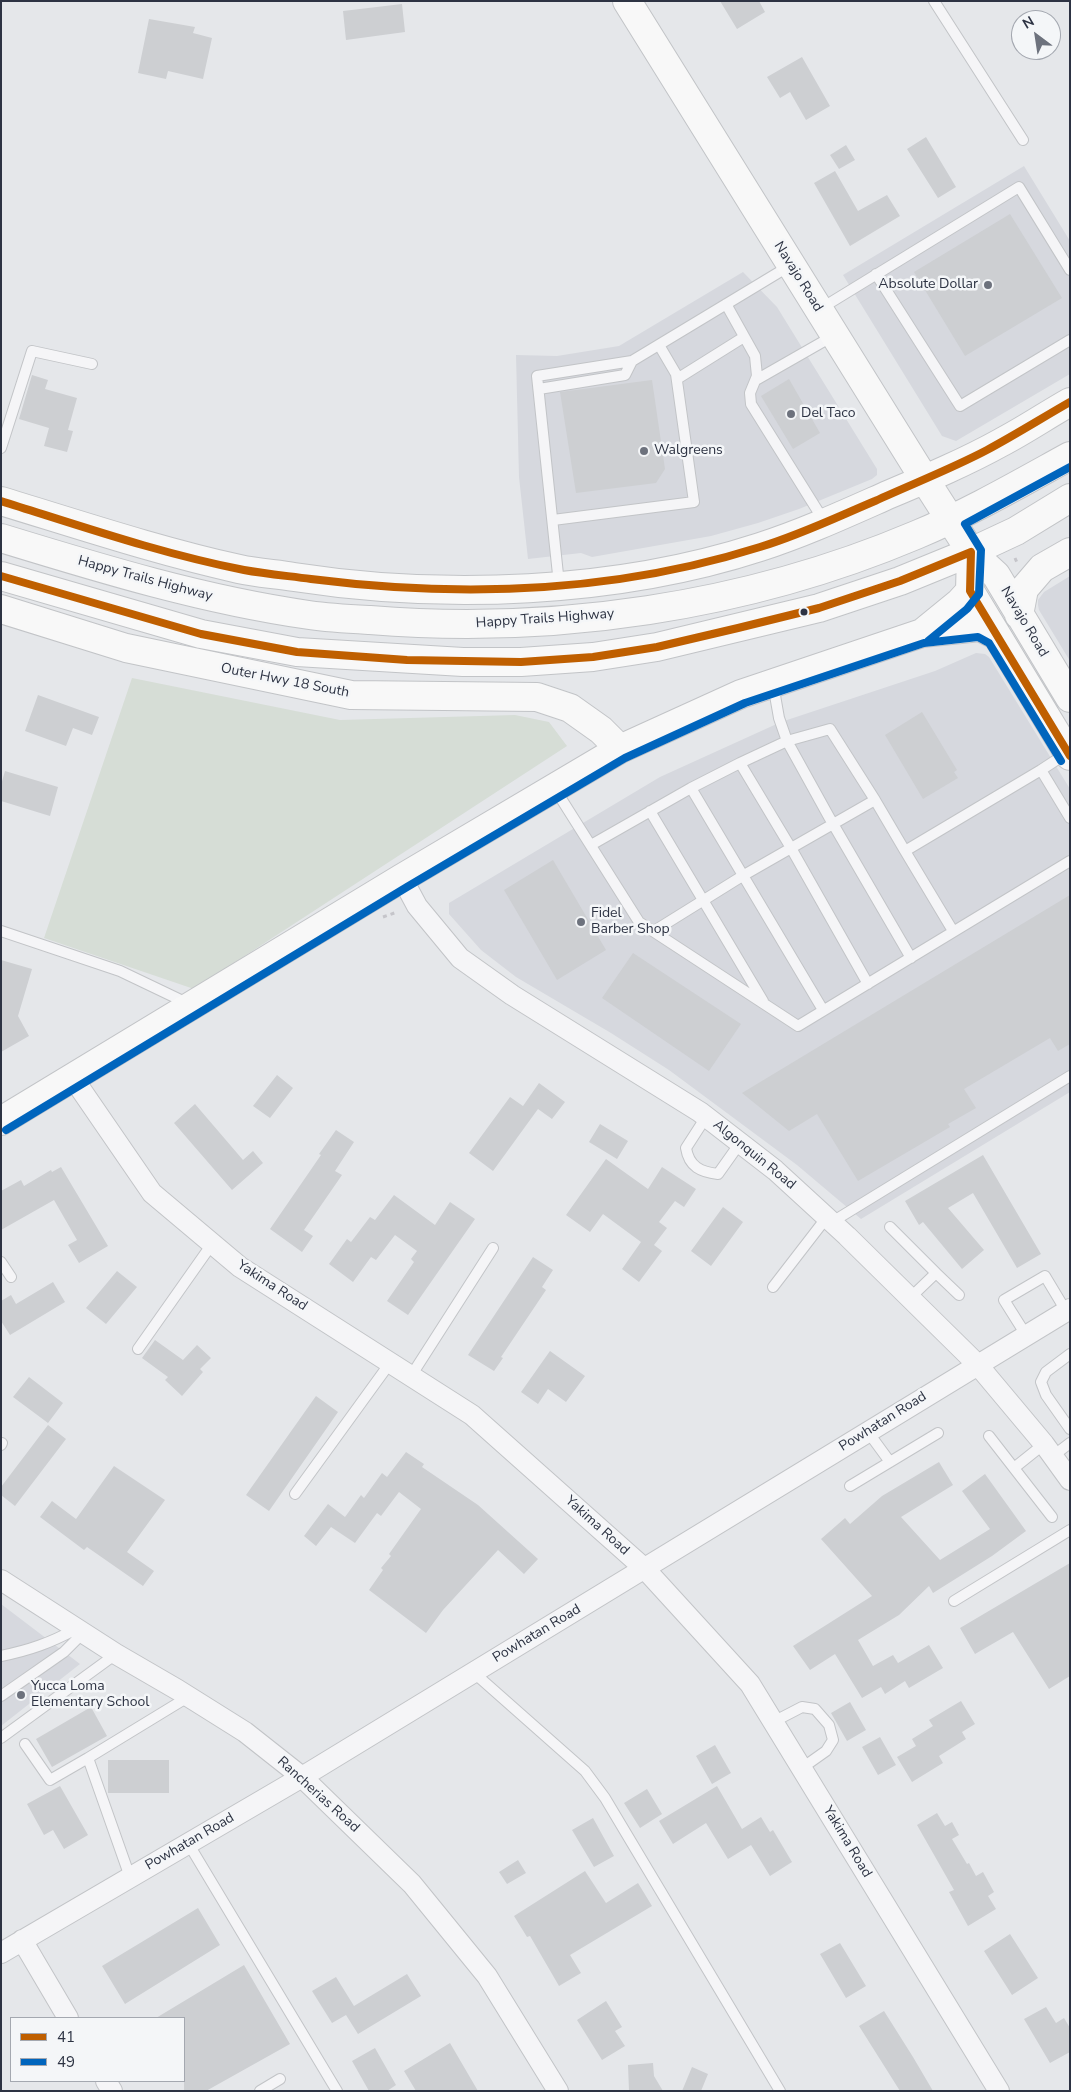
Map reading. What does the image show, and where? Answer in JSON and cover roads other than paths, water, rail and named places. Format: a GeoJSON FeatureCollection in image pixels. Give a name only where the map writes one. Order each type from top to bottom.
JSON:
{"type":"FeatureCollection","features":[{"type":"Feature","properties":{"kind":"main road","name":"Navajo Road"},"geometry":{"type":"LineString","coordinates":[[627,1],[925,480],[971,552],[996,575],[1069,694]]}},
{"type":"Feature","properties":{"kind":"main road"},"geometry":{"type":"LineString","coordinates":[[1,501],[135,543],[240,569],[329,582],[402,588],[493,590],[559,585],[637,576],[689,565],[758,548],[826,524],[925,480],[1003,442],[1070,402]]}},
{"type":"Feature","properties":{"kind":"main road","name":"Happy Trails Highway"},"geometry":{"type":"LineString","coordinates":[[1,538],[129,576],[228,602],[312,616],[413,624],[488,624],[593,618],[677,605],[743,592],[828,567],[913,537],[951,520],[1070,456]]}},
{"type":"Feature","properties":{"kind":"main road"},"geometry":{"type":"LineString","coordinates":[[1,576],[201,634],[297,652],[407,660],[521,662],[593,657],[657,647],[828,606],[900,581],[971,552],[1016,531],[1070,498]]}},
{"type":"Feature","properties":{"kind":"main road"},"geometry":{"type":"LineString","coordinates":[[971,552],[970,591],[1069,754]]}},
{"type":"Feature","properties":{"kind":"main road"},"geometry":{"type":"LineString","coordinates":[[996,575],[1023,573],[1042,568],[1070,552]]}},
{"type":"Feature","properties":{"kind":"main road"},"geometry":{"type":"LineString","coordinates":[[1019,615],[1024,590],[1042,568]]}},
{"type":"Feature","properties":{"kind":"main road"},"geometry":{"type":"LineString","coordinates":[[922,633],[960,602],[970,591]]}},
{"type":"Feature","properties":{"kind":"main road","name":"Outer Hwy 18 South"},"geometry":{"type":"LineString","coordinates":[[1,608],[126,648],[350,695],[537,697],[570,708],[601,730],[620,748]]}},
{"type":"Feature","properties":{"kind":"main road"},"geometry":{"type":"LineString","coordinates":[[1,1122],[620,748],[704,710],[773,683],[922,633],[980,627],[996,635]]}},
{"type":"Feature","properties":{"kind":"street","name":"Algonquin Road"},"geometry":{"type":"LineString","coordinates":[[402,878],[417,906],[460,958],[512,995],[706,1117],[775,1170],[977,1364],[1048,1450],[1070,1480]]}},
{"type":"Feature","properties":{"kind":"street","name":"Yakima Road"},"geometry":{"type":"LineString","coordinates":[[73,1078],[152,1193],[240,1267],[472,1415],[645,1569],[750,1684],[999,2091]]}},
{"type":"Feature","properties":{"kind":"street","name":"Powhatan Road"},"geometry":{"type":"LineString","coordinates":[[1,1953],[302,1777],[1068,1310]]}},
{"type":"Feature","properties":{"kind":"street","name":"Rancherias Road"},"geometry":{"type":"LineString","coordinates":[[1,1580],[116,1654],[245,1732],[302,1777],[412,1884],[487,1976],[558,2091]]}},
{"type":"Feature","properties":{"kind":"street"},"geometry":{"type":"LineString","coordinates":[[22,1940],[67,2017]]}},
{"type":"Feature","properties":{"kind":"lane"},"geometry":{"type":"LineString","coordinates":[[934,1],[1023,140]]}},
{"type":"Feature","properties":{"kind":"lane"},"geometry":{"type":"LineString","coordinates":[[819,310],[1019,187],[1070,270]]}},
{"type":"Feature","properties":{"kind":"lane"},"geometry":{"type":"LineString","coordinates":[[559,585],[537,376],[632,361],[791,265]]}},
{"type":"Feature","properties":{"kind":"lane"},"geometry":{"type":"LineString","coordinates":[[876,274],[960,406],[1070,340]]}},
{"type":"Feature","properties":{"kind":"lane"},"geometry":{"type":"LineString","coordinates":[[726,304],[755,356],[758,368],[756,380],[750,393],[751,404],[826,524]]}},
{"type":"Feature","properties":{"kind":"lane"},"geometry":{"type":"LineString","coordinates":[[756,380],[834,335]]}},
{"type":"Feature","properties":{"kind":"lane"},"geometry":{"type":"LineString","coordinates":[[677,379],[744,337]]}},
{"type":"Feature","properties":{"kind":"lane"},"geometry":{"type":"LineString","coordinates":[[553,520],[694,502],[676,374],[659,344]]}},
{"type":"Feature","properties":{"kind":"lane"},"geometry":{"type":"LineString","coordinates":[[1,448],[32,350],[92,364]]}},
{"type":"Feature","properties":{"kind":"lane"},"geometry":{"type":"LineString","coordinates":[[773,683],[779,718],[787,741],[911,958]]}},
{"type":"Feature","properties":{"kind":"lane"},"geometry":{"type":"LineString","coordinates":[[590,845],[691,788],[740,763],[787,741],[830,729],[875,800],[953,931]]}},
{"type":"Feature","properties":{"kind":"lane"},"geometry":{"type":"LineString","coordinates":[[905,851],[1069,754]]}},
{"type":"Feature","properties":{"kind":"lane"},"geometry":{"type":"LineString","coordinates":[[740,763],[791,848],[868,984]]}},
{"type":"Feature","properties":{"kind":"lane"},"geometry":{"type":"LineString","coordinates":[[1040,770],[1070,818]]}},
{"type":"Feature","properties":{"kind":"lane"},"geometry":{"type":"LineString","coordinates":[[554,788],[639,922],[798,1026],[1070,861]]}},
{"type":"Feature","properties":{"kind":"lane"},"geometry":{"type":"LineString","coordinates":[[691,788],[823,1010]]}},
{"type":"Feature","properties":{"kind":"lane"},"geometry":{"type":"LineString","coordinates":[[654,931],[744,875],[875,800]]}},
{"type":"Feature","properties":{"kind":"lane"},"geometry":{"type":"LineString","coordinates":[[650,811],[764,1003]]}},
{"type":"Feature","properties":{"kind":"lane"},"geometry":{"type":"LineString","coordinates":[[1,931],[120,971],[192,1005]]}},
{"type":"Feature","properties":{"kind":"lane"},"geometry":{"type":"LineString","coordinates":[[773,1287],[829,1220],[1070,1076]]}},
{"type":"Feature","properties":{"kind":"lane"},"geometry":{"type":"LineString","coordinates":[[706,1117],[686,1148],[692,1164],[703,1172],[718,1174],[740,1143]]}},
{"type":"Feature","properties":{"kind":"lane"},"geometry":{"type":"LineString","coordinates":[[890,1227],[959,1295]]}},
{"type":"Feature","properties":{"kind":"lane"},"geometry":{"type":"LineString","coordinates":[[138,1349],[212,1244]]}},
{"type":"Feature","properties":{"kind":"lane"},"geometry":{"type":"LineString","coordinates":[[411,1376],[493,1248]]}},
{"type":"Feature","properties":{"kind":"lane"},"geometry":{"type":"LineString","coordinates":[[1,1262],[10,1278]]}},
{"type":"Feature","properties":{"kind":"lane"},"geometry":{"type":"LineString","coordinates":[[910,1298],[936,1273]]}},
{"type":"Feature","properties":{"kind":"lane"},"geometry":{"type":"LineString","coordinates":[[1026,1335],[1004,1300],[1044,1276],[1068,1310]]}},
{"type":"Feature","properties":{"kind":"lane"},"geometry":{"type":"LineString","coordinates":[[1070,1354],[1046,1372],[1041,1382],[1046,1395],[1070,1429]]}},
{"type":"Feature","properties":{"kind":"lane"},"geometry":{"type":"LineString","coordinates":[[295,1494],[390,1363]]}},
{"type":"Feature","properties":{"kind":"lane"},"geometry":{"type":"LineString","coordinates":[[868,1432],[890,1462]]}},
{"type":"Feature","properties":{"kind":"lane"},"geometry":{"type":"LineString","coordinates":[[850,1486],[938,1433]]}},
{"type":"Feature","properties":{"kind":"lane"},"geometry":{"type":"LineString","coordinates":[[989,1436],[1052,1517]]}},
{"type":"Feature","properties":{"kind":"lane"},"geometry":{"type":"LineString","coordinates":[[1014,1468],[1048,1450],[1070,1443]]}},
{"type":"Feature","properties":{"kind":"lane"},"geometry":{"type":"LineString","coordinates":[[954,1601],[1070,1530]]}},
{"type":"Feature","properties":{"kind":"lane"},"geometry":{"type":"LineString","coordinates":[[1,1656],[32,1649],[80,1631]]}},
{"type":"Feature","properties":{"kind":"lane"},"geometry":{"type":"LineString","coordinates":[[1,1696],[64,1652],[80,1631]]}},
{"type":"Feature","properties":{"kind":"lane"},"geometry":{"type":"LineString","coordinates":[[1,1738],[116,1654]]}},
{"type":"Feature","properties":{"kind":"lane"},"geometry":{"type":"LineString","coordinates":[[476,1672],[481,1679],[585,1771],[610,1806],[780,2091]]}},
{"type":"Feature","properties":{"kind":"lane"},"geometry":{"type":"LineString","coordinates":[[25,1744],[50,1780],[188,1697]]}},
{"type":"Feature","properties":{"kind":"lane"},"geometry":{"type":"LineString","coordinates":[[773,1722],[802,1707],[815,1709],[829,1725],[833,1740],[826,1751],[802,1768]]}},
{"type":"Feature","properties":{"kind":"lane"},"geometry":{"type":"LineString","coordinates":[[88,1758],[130,1877]]}},
{"type":"Feature","properties":{"kind":"lane"},"geometry":{"type":"LineString","coordinates":[[188,1843],[336,2091]]}},
{"type":"Feature","properties":{"kind":"lane"},"geometry":{"type":"LineString","coordinates":[[260,2091],[280,2079]]}},
{"type":"Feature","properties":{"kind":"place","name":"Absolute Dollar"},"geometry":{"type":"Point","coordinates":[988,285]}},
{"type":"Feature","properties":{"kind":"place","name":"Del Taco"},"geometry":{"type":"Point","coordinates":[791,414]}},
{"type":"Feature","properties":{"kind":"place","name":"Walgreens"},"geometry":{"type":"Point","coordinates":[644,451]}},
{"type":"Feature","properties":{"kind":"place","name":"Fidel Barber Shop"},"geometry":{"type":"Point","coordinates":[581,922]}},
{"type":"Feature","properties":{"kind":"place","name":"Yucca Loma Elementary School"},"geometry":{"type":"Point","coordinates":[21,1695]}}]}
